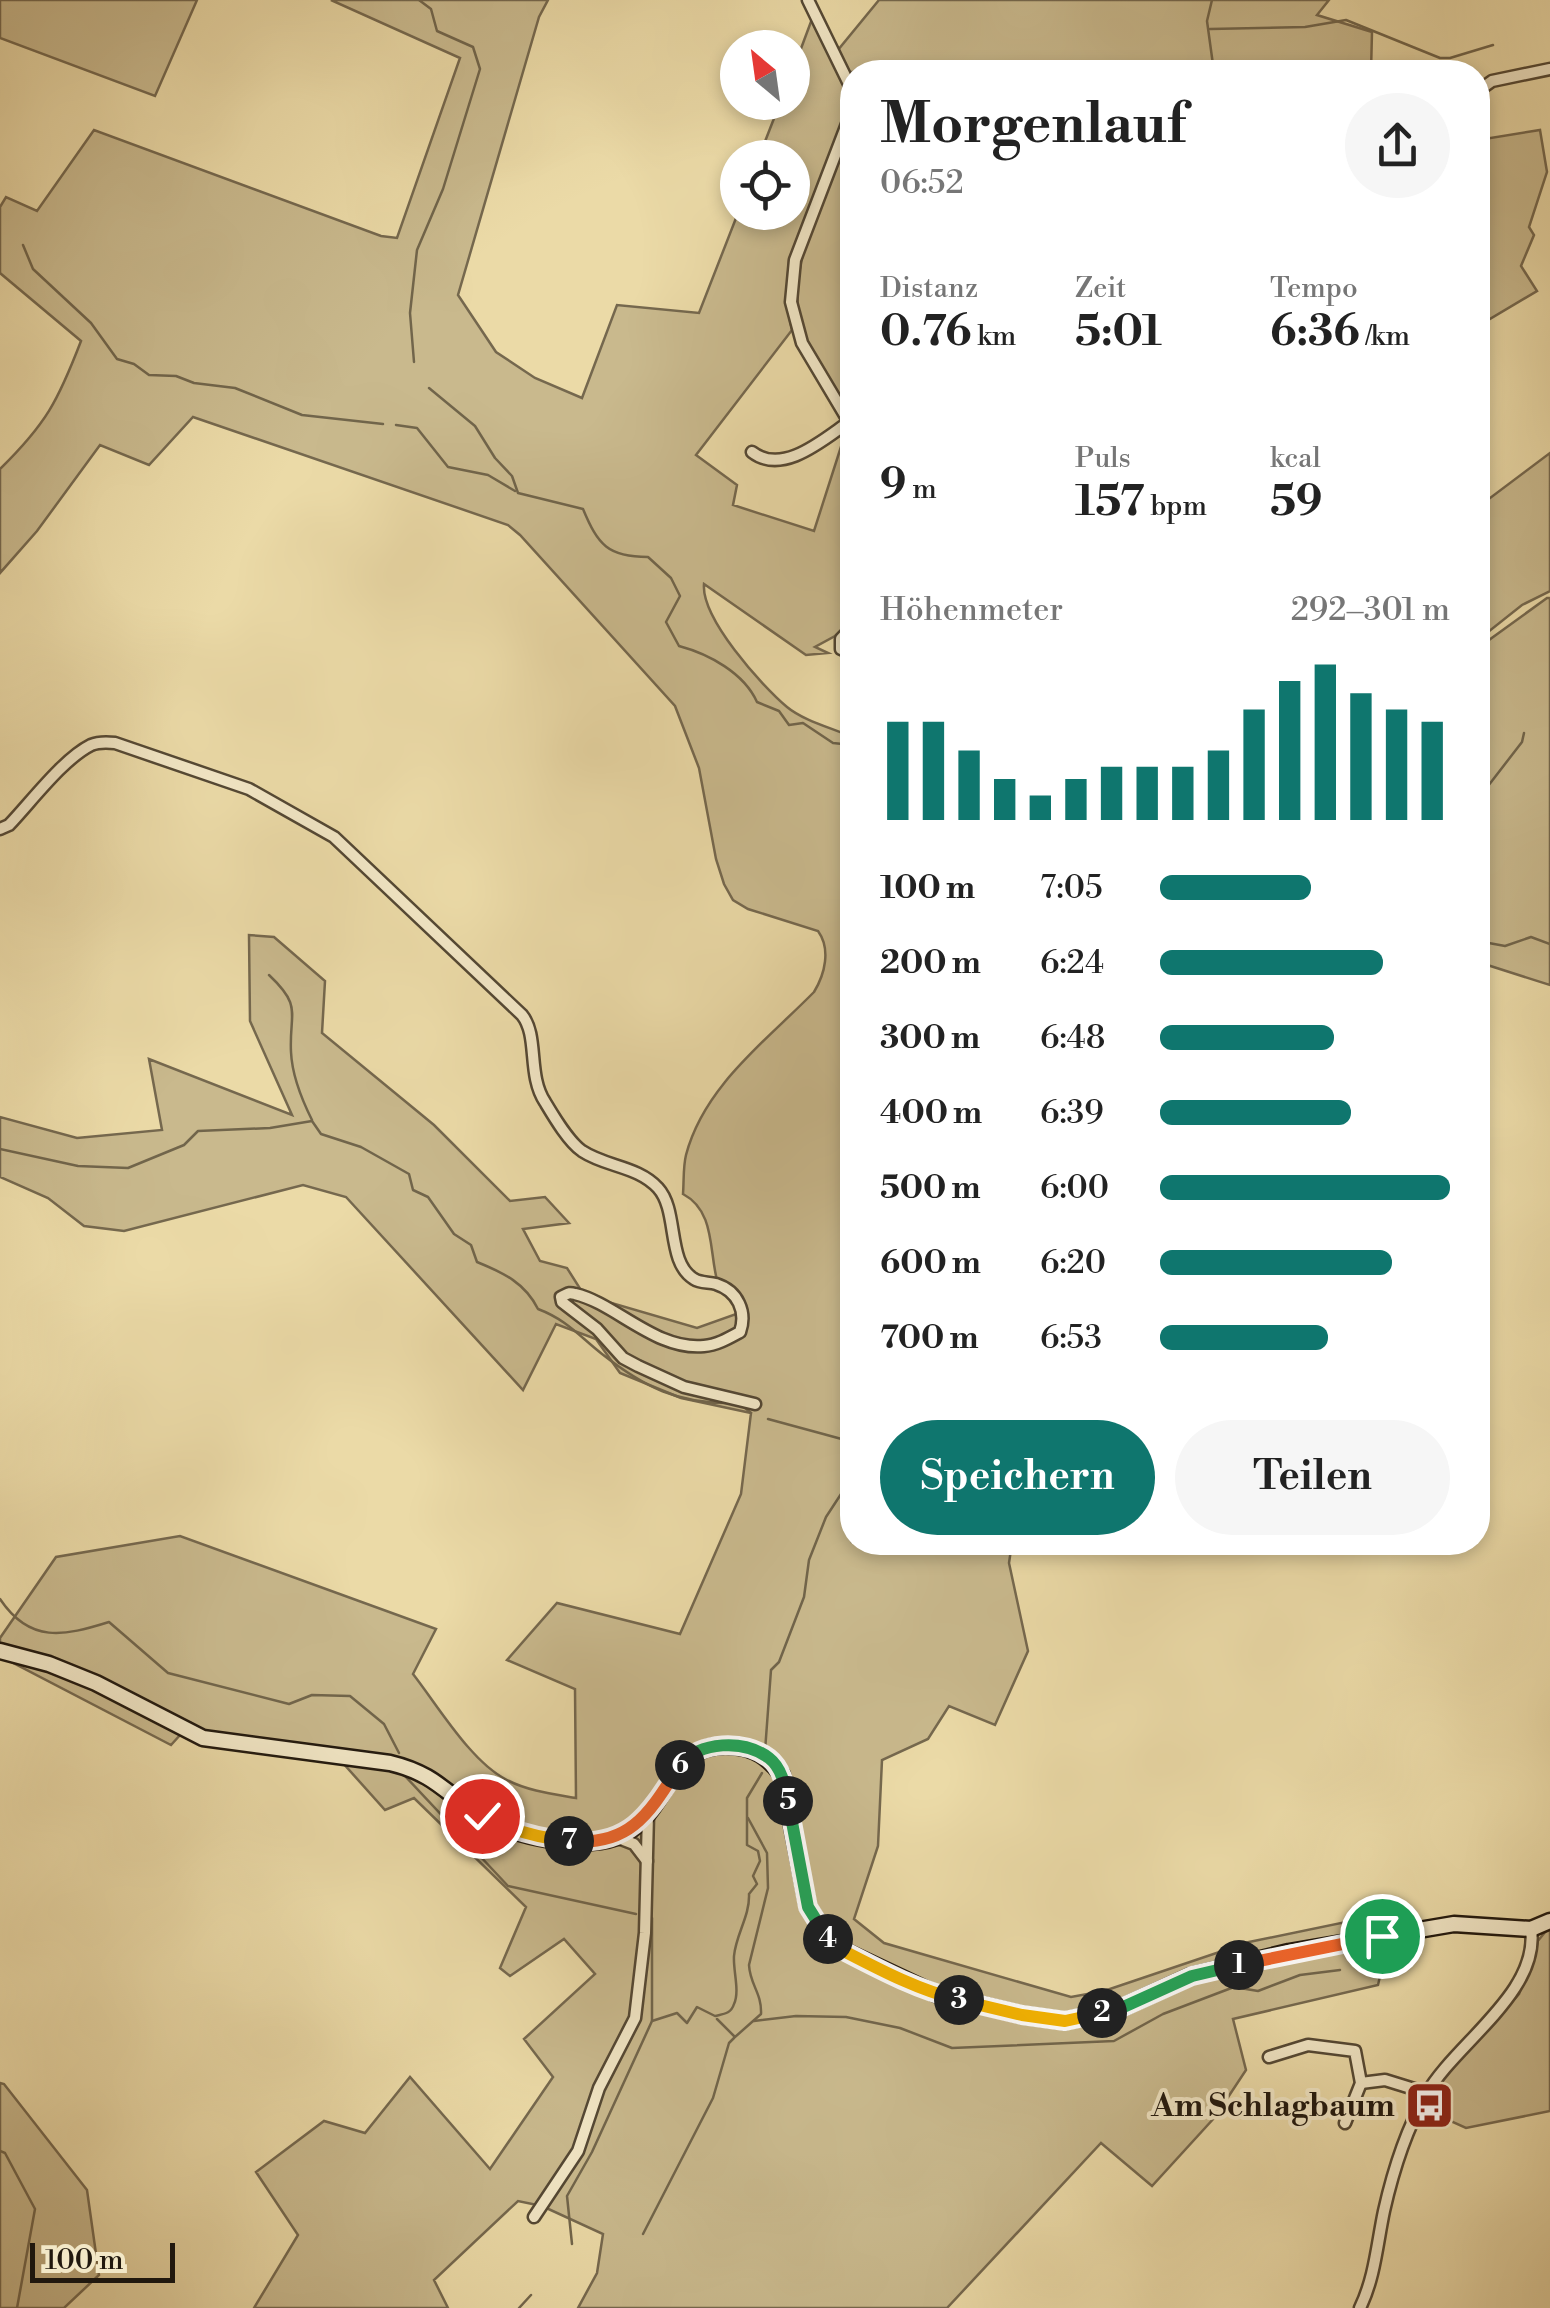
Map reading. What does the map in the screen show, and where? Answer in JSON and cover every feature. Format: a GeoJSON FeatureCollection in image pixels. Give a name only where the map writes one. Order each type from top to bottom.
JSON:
{"type":"FeatureCollection","features":[{"type":"Feature","properties":{"kind":"street"},"geometry":{"type":"LineString","coordinates":[[808,0],[840,65]]}},
{"type":"Feature","properties":{"kind":"street"},"geometry":{"type":"LineString","coordinates":[[1490,83],[1550,69]]}},
{"type":"Feature","properties":{"kind":"street"},"geometry":{"type":"LineString","coordinates":[[840,142],[795,260],[791,302],[802,343],[840,407]]}},
{"type":"Feature","properties":{"kind":"street"},"geometry":{"type":"LineString","coordinates":[[752,452],[769,458],[799,456],[840,432]]}},
{"type":"Feature","properties":{"kind":"street"},"geometry":{"type":"LineString","coordinates":[[0,829],[9,825],[85,748],[101,742],[115,743],[232,782],[319,828],[349,849],[522,1015],[530,1030],[532,1072],[538,1089],[574,1144],[592,1156],[637,1172],[660,1190],[684,1271],[696,1281],[718,1284],[738,1301],[744,1319],[740,1332],[704,1346],[684,1345],[643,1329],[578,1294],[568,1294],[561,1298],[562,1302],[598,1329],[623,1358],[638,1366],[684,1387],[755,1404]]}},
{"type":"Feature","properties":{"kind":"street"},"geometry":{"type":"LineString","coordinates":[[0,1651],[96,1683],[202,1738],[390,1762],[428,1775],[482,1816],[539,1838],[578,1842],[616,1837],[648,1814],[683,1760],[709,1746],[742,1746],[768,1758],[782,1776],[808,1907],[832,1945],[936,1994],[1022,2015],[1065,2021],[1119,2009],[1192,1976],[1289,1952],[1454,1924],[1531,1929],[1550,1920]]}},
{"type":"Feature","properties":{"kind":"street"},"geometry":{"type":"LineString","coordinates":[[534,2217],[578,2151],[599,2088],[635,2018],[645,1934],[648,1814]]}},
{"type":"Feature","properties":{"kind":"street"},"geometry":{"type":"LineString","coordinates":[[616,1837],[634,1844],[648,1862]]}},
{"type":"Feature","properties":{"kind":"street"},"geometry":{"type":"LineString","coordinates":[[1360,2308],[1370,2287],[1395,2168],[1426,2094],[1449,2061],[1513,1990],[1525,1967],[1531,1929]]}},
{"type":"Feature","properties":{"kind":"street"},"geometry":{"type":"LineString","coordinates":[[1269,2056],[1308,2045],[1355,2050],[1361,2083],[1344,2124]]}},
{"type":"Feature","properties":{"kind":"street"},"geometry":{"type":"LineString","coordinates":[[1361,2083],[1385,2080],[1426,2094]]}},
{"type":"Feature","properties":{"kind":"shaded area"},"geometry":{"type":"Polygon","coordinates":[[[0,0],[197,0],[155,96],[0,38],[0,0]]]}},
{"type":"Feature","properties":{"kind":"shaded area"},"geometry":{"type":"Polygon","coordinates":[[[331,0],[548,0],[539,17],[458,295],[496,352],[535,378],[582,398],[617,305],[699,313],[731,230],[801,230],[789,260],[786,302],[792,330],[696,455],[737,485],[733,505],[814,531],[840,450],[840,631],[815,647],[828,653],[806,655],[704,584],[712,614],[722,632],[776,697],[802,716],[840,732],[840,1555],[1010,1555],[1028,1651],[995,1725],[949,1706],[928,1739],[882,1760],[878,1846],[854,1919],[884,1943],[1071,1997],[1104,1991],[1249,1942],[1365,1918],[1386,1932],[1388,1941],[1378,1985],[1233,2019],[1246,2070],[1215,2117],[1152,2186],[1101,2143],[947,2308],[578,2308],[597,2273],[603,2234],[542,2206],[518,2201],[434,2280],[448,2308],[254,2308],[298,2235],[256,2172],[324,2121],[365,2133],[410,2077],[490,2169],[553,2077],[524,2039],[595,1974],[564,1939],[510,1976],[500,1968],[526,1907],[414,1798],[385,1810],[333,1752],[205,1734],[191,1723],[171,1745],[0,1656],[0,1638],[56,1557],[180,1536],[436,1629],[413,1674],[468,1747],[507,1780],[576,1798],[575,1689],[507,1660],[557,1603],[680,1634],[741,1494],[751,1413],[681,1398],[620,1373],[596,1339],[556,1324],[523,1390],[346,1197],[303,1185],[124,1231],[84,1226],[48,1198],[0,1177],[0,1117],[77,1138],[162,1130],[149,1059],[292,1115],[250,1021],[249,935],[274,937],[325,981],[322,1033],[434,1125],[510,1201],[545,1197],[569,1223],[523,1229],[540,1261],[567,1268],[584,1295],[697,1328],[742,1312],[719,1284],[701,1210],[683,1194],[686,1155],[707,1107],[722,1086],[814,992],[824,970],[822,938],[818,931],[748,909],[733,900],[716,859],[699,768],[675,706],[520,535],[508,525],[193,417],[149,465],[100,445],[37,531],[0,573],[0,469],[49,411],[81,341],[0,273],[0,207],[6,197],[37,211],[94,130],[381,236],[397,238],[460,58],[331,0]]]}},
{"type":"Feature","properties":{"kind":"shaded area"},"geometry":{"type":"Polygon","coordinates":[[[879,0],[1329,0],[1317,15],[1372,32],[1371,60],[843,60],[838,50],[879,0]]]}},
{"type":"Feature","properties":{"kind":"shaded area"},"geometry":{"type":"Polygon","coordinates":[[[812,19],[840,77],[840,129],[810,206],[810,140],[766,140],[773,120],[810,120],[808,30],[812,19]]]}},
{"type":"Feature","properties":{"kind":"shaded area"},"geometry":{"type":"Polygon","coordinates":[[[1540,130],[1547,172],[1529,227],[1534,235],[1521,266],[1537,291],[1490,319],[1490,138],[1540,130]]]}},
{"type":"Feature","properties":{"kind":"shaded area"},"geometry":{"type":"Polygon","coordinates":[[[840,154],[840,399],[806,341],[799,315],[801,260],[840,154]]]}},
{"type":"Feature","properties":{"kind":"shaded area"},"geometry":{"type":"Polygon","coordinates":[[[1550,453],[1550,591],[1522,605],[1490,630],[1490,498],[1550,453]]]}},
{"type":"Feature","properties":{"kind":"shaded area"},"geometry":{"type":"Polygon","coordinates":[[[1550,598],[1550,985],[1490,966],[1490,639],[1550,598]]]}},
{"type":"Feature","properties":{"kind":"shaded area"},"geometry":{"type":"Polygon","coordinates":[[[1550,1926],[1550,2111],[1466,2128],[1426,2110],[1447,2072],[1519,1994],[1537,1942],[1550,1926]]]}},
{"type":"Feature","properties":{"kind":"shaded area"},"geometry":{"type":"Polygon","coordinates":[[[0,2083],[87,2190],[99,2275],[64,2308],[0,2308],[0,2083]]]}},
{"type":"Feature","properties":{"kind":"waterway"},"geometry":{"type":"LineString","coordinates":[[414,362],[410,313],[417,250],[443,189],[480,69],[473,47],[437,31],[431,9],[419,0]]}},
{"type":"Feature","properties":{"kind":"waterway"},"geometry":{"type":"LineString","coordinates":[[1212,0],[1207,21],[1212,60]]}},
{"type":"Feature","properties":{"kind":"waterway"},"geometry":{"type":"LineString","coordinates":[[1210,29],[1305,27],[1346,20],[1440,58],[1493,45]]}},
{"type":"Feature","properties":{"kind":"waterway"},"geometry":{"type":"LineString","coordinates":[[23,245],[33,269],[91,323],[117,359],[134,364],[149,375],[176,376],[194,383],[235,388],[302,415],[383,424]]}},
{"type":"Feature","properties":{"kind":"waterway"},"geometry":{"type":"LineString","coordinates":[[429,388],[475,426],[512,476],[518,493],[583,509],[606,546],[623,555],[648,557],[671,578],[680,596],[666,622],[679,646],[724,666],[744,682],[757,702],[779,711],[789,725],[803,723],[840,744]]}},
{"type":"Feature","properties":{"kind":"waterway"},"geometry":{"type":"LineString","coordinates":[[396,425],[417,428],[448,467],[488,475],[515,491]]}},
{"type":"Feature","properties":{"kind":"waterway"},"geometry":{"type":"LineString","coordinates":[[1490,783],[1522,742],[1524,733]]}},
{"type":"Feature","properties":{"kind":"waterway"},"geometry":{"type":"LineString","coordinates":[[1490,943],[1505,946],[1531,937],[1550,944]]}},
{"type":"Feature","properties":{"kind":"waterway"},"geometry":{"type":"LineString","coordinates":[[269,975],[290,1003],[293,1070],[312,1120]]}},
{"type":"Feature","properties":{"kind":"waterway"},"geometry":{"type":"LineString","coordinates":[[0,1149],[78,1166],[128,1168],[184,1145],[198,1131],[270,1128],[312,1121],[321,1134],[361,1147],[409,1174],[413,1190],[428,1197],[454,1234],[471,1245],[477,1262],[513,1280],[538,1309],[565,1323],[632,1376],[678,1397],[732,1403]]}},
{"type":"Feature","properties":{"kind":"waterway"},"geometry":{"type":"LineString","coordinates":[[744,1407],[751,1413]]}},
{"type":"Feature","properties":{"kind":"waterway"},"geometry":{"type":"LineString","coordinates":[[768,1419],[840,1439]]}},
{"type":"Feature","properties":{"kind":"waterway"},"geometry":{"type":"LineString","coordinates":[[765,1751],[771,1670],[779,1662],[804,1597],[809,1560],[826,1517],[840,1496]]}},
{"type":"Feature","properties":{"kind":"waterway"},"geometry":{"type":"LineString","coordinates":[[0,1599],[23,1624],[49,1633],[77,1631],[109,1622],[168,1673],[289,1704],[312,1695],[350,1696],[384,1724],[399,1753]]}},
{"type":"Feature","properties":{"kind":"waterway"},"geometry":{"type":"LineString","coordinates":[[572,2244],[567,2196],[592,2152],[652,2021],[677,2013],[687,2023],[697,2007],[715,2016],[729,2012],[734,2004],[735,1948],[749,1894],[757,1884],[753,1876],[760,1861],[758,1851],[747,1845],[747,1798],[762,1773]]}},
{"type":"Feature","properties":{"kind":"waterway"},"geometry":{"type":"LineString","coordinates":[[405,1776],[508,1886],[636,1914]]}},
{"type":"Feature","properties":{"kind":"waterway"},"geometry":{"type":"LineString","coordinates":[[717,2019],[735,2037],[761,2014],[749,1965],[768,1888],[767,1853],[748,1818]]}},
{"type":"Feature","properties":{"kind":"waterway"},"geometry":{"type":"LineString","coordinates":[[652,1918],[652,2021]]}},
{"type":"Feature","properties":{"kind":"waterway"},"geometry":{"type":"LineString","coordinates":[[754,2021],[796,2016],[846,2017],[900,2028],[952,2048],[1114,2041],[1163,2014],[1234,1987],[1258,1991],[1300,1975],[1340,1970]]}},
{"type":"Feature","properties":{"kind":"waterway"},"geometry":{"type":"LineString","coordinates":[[643,2234],[713,2098],[729,2043],[734,2038]]}},
{"type":"Feature","properties":{"kind":"waterway"},"geometry":{"type":"LineString","coordinates":[[0,2151],[5,2153],[35,2209],[17,2308]]}},
{"type":"Feature","properties":{"kind":"waterway"},"geometry":{"type":"LineString","coordinates":[[519,2308],[531,2295]]}},
{"type":"Feature","properties":{"kind":"place","name":"Am Schlagbaum"},"geometry":{"type":"Point","coordinates":[1430,2106]}},
{"type":"Feature","properties":{"kind":"route"},"geometry":{"type":"LineString","coordinates":[[482,1816],[539,1838],[578,1842],[616,1837],[648,1814],[683,1760],[709,1746],[742,1746],[768,1758],[782,1776],[808,1907],[832,1945],[936,1994],[1065,2021],[1119,2009],[1192,1976],[1289,1952],[1382,1936]]}}]}
